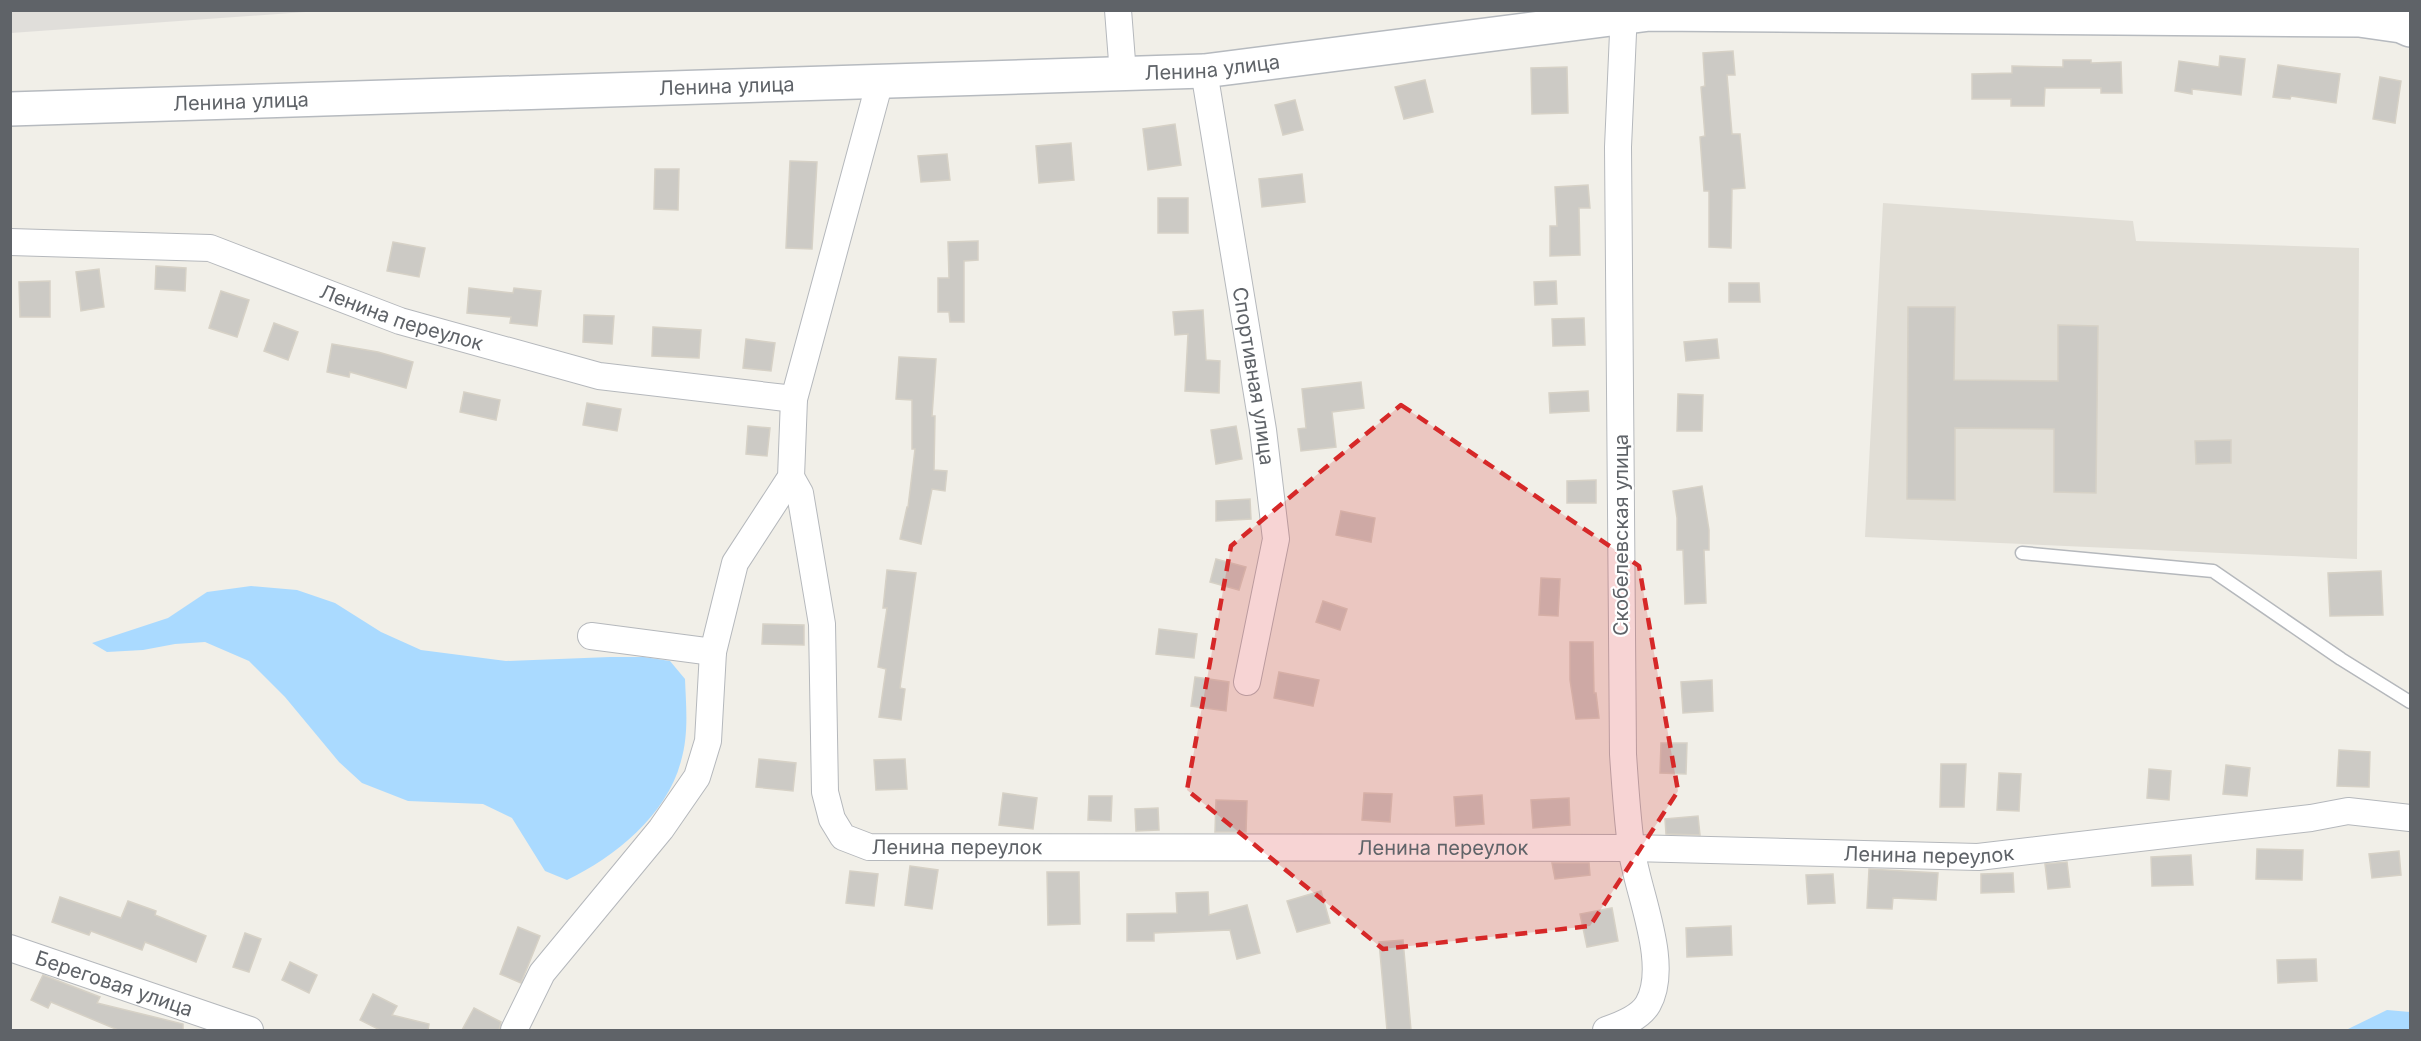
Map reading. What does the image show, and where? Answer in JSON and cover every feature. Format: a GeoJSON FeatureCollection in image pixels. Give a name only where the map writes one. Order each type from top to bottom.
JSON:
{"type":"FeatureCollection","features":[{"type":"Feature","properties":{"kind":"street"},"geometry":{"type":"LineString","coordinates":[[1118,10],[1123,74]]}},
{"type":"Feature","properties":{"kind":"street","name":"Ленина улица"},"geometry":{"type":"LineString","coordinates":[[10,109],[1204,71],[1624,13],[2359,20],[2401,26],[2410,30]]}},
{"type":"Feature","properties":{"kind":"street","name":"Скобелевская улица"},"geometry":{"type":"LineString","coordinates":[[1606,1030],[1628,1023],[1648,1005],[1656,980],[1654,951],[1631,848],[1623,742],[1618,147],[1624,13]]}},
{"type":"Feature","properties":{"kind":"street","name":"Спортивная улица"},"geometry":{"type":"LineString","coordinates":[[1204,71],[1263,430],[1276,539],[1247,682]]}},
{"type":"Feature","properties":{"kind":"street"},"geometry":{"type":"LineString","coordinates":[[514,1030],[542,973],[661,829],[697,777],[708,741],[714,652],[735,563],[791,477],[794,399],[880,81]]}},
{"type":"Feature","properties":{"kind":"street","name":"Ленина переулок"},"geometry":{"type":"LineString","coordinates":[[10,242],[210,248],[400,321],[598,376],[794,399]]}},
{"type":"Feature","properties":{"kind":"street","name":"Ленина переулок"},"geometry":{"type":"LineString","coordinates":[[791,477],[800,493],[822,624],[825,792],[832,819],[843,837],[869,847],[1631,848],[1978,857],[2311,818],[2348,811],[2410,818]]}},
{"type":"Feature","properties":{"kind":"street"},"geometry":{"type":"LineString","coordinates":[[591,636],[714,652]]}},
{"type":"Feature","properties":{"kind":"street","name":"Береговая улица"},"geometry":{"type":"LineString","coordinates":[[10,948],[250,1030]]}},
{"type":"Feature","properties":{"kind":"lane"},"geometry":{"type":"LineString","coordinates":[[2022,553],[2213,572],[2341,659],[2410,702]]}},
{"type":"Feature","properties":{"kind":"highlighted area"},"geometry":{"type":"Polygon","coordinates":[[[1401,405],[1639,566],[1678,791],[1590,926],[1383,949],[1187,790],[1231,546],[1401,405]]]}},
{"type":"Feature","properties":{"kind":"shaded area"},"geometry":{"type":"Polygon","coordinates":[[[11,10],[319,11],[11,33],[11,10]]]}},
{"type":"Feature","properties":{"kind":"shaded area"},"geometry":{"type":"Polygon","coordinates":[[[1883,203],[2133,221],[2136,241],[2359,248],[2357,559],[1865,537],[1883,203]]]}},
{"type":"Feature","properties":{"kind":"water"},"geometry":{"type":"Polygon","coordinates":[[[251,586],[297,590],[335,603],[381,632],[421,650],[506,661],[644,657],[670,661],[685,679],[684,751],[674,781],[664,799],[637,832],[603,859],[567,880],[545,871],[512,818],[483,804],[408,801],[362,783],[339,762],[285,697],[249,661],[205,642],[107,652],[92,643],[168,618],[207,592],[251,586]]]}},
{"type":"Feature","properties":{"kind":"water"},"geometry":{"type":"Polygon","coordinates":[[[2387,1010],[2410,1012],[2410,1030],[2346,1030],[2387,1010]]]}},
{"type":"Feature","properties":{"kind":"building"},"geometry":{"type":"Polygon","coordinates":[[[1733,51],[1735,75],[1727,75],[1732,134],[1740,134],[1745,188],[1732,189],[1731,248],[1709,247],[1709,191],[1704,191],[1700,137],[1705,136],[1701,87],[1705,86],[1703,53],[1733,51]]]}},
{"type":"Feature","properties":{"kind":"building"},"geometry":{"type":"Polygon","coordinates":[[[2220,56],[2245,59],[2241,95],[2192,89],[2192,94],[2175,91],[2179,61],[2219,67],[2220,56]]]}},
{"type":"Feature","properties":{"kind":"building"},"geometry":{"type":"Polygon","coordinates":[[[2063,60],[2091,60],[2091,63],[2121,62],[2122,93],[2101,93],[2101,88],[2045,88],[2044,106],[2011,106],[2011,99],[1972,99],[1972,74],[2012,73],[2012,66],[2063,67],[2063,60]]]}},
{"type":"Feature","properties":{"kind":"building"},"geometry":{"type":"Polygon","coordinates":[[[2278,65],[2340,74],[2336,103],[2291,96],[2290,99],[2273,97],[2278,65]]]}},
{"type":"Feature","properties":{"kind":"building"},"geometry":{"type":"Polygon","coordinates":[[[1567,67],[1568,113],[1532,114],[1531,68],[1567,67]]]}},
{"type":"Feature","properties":{"kind":"building"},"geometry":{"type":"Polygon","coordinates":[[[2380,77],[2401,81],[2395,123],[2373,119],[2380,77]]]}},
{"type":"Feature","properties":{"kind":"building"},"geometry":{"type":"Polygon","coordinates":[[[1425,80],[1433,112],[1404,119],[1395,87],[1425,80]]]}},
{"type":"Feature","properties":{"kind":"building"},"geometry":{"type":"Polygon","coordinates":[[[1295,100],[1303,130],[1283,135],[1275,105],[1295,100]]]}},
{"type":"Feature","properties":{"kind":"building"},"geometry":{"type":"Polygon","coordinates":[[[1175,124],[1181,165],[1148,170],[1143,129],[1175,124]]]}},
{"type":"Feature","properties":{"kind":"building"},"geometry":{"type":"Polygon","coordinates":[[[1071,143],[1074,180],[1039,183],[1036,146],[1071,143]]]}},
{"type":"Feature","properties":{"kind":"building"},"geometry":{"type":"Polygon","coordinates":[[[947,154],[950,180],[921,182],[918,156],[947,154]]]}},
{"type":"Feature","properties":{"kind":"building"},"geometry":{"type":"Polygon","coordinates":[[[790,161],[817,162],[812,249],[786,248],[790,161]]]}},
{"type":"Feature","properties":{"kind":"building"},"geometry":{"type":"Polygon","coordinates":[[[655,169],[679,169],[678,210],[654,209],[655,169]]]}},
{"type":"Feature","properties":{"kind":"building"},"geometry":{"type":"Polygon","coordinates":[[[1302,174],[1305,202],[1262,207],[1259,179],[1302,174]]]}},
{"type":"Feature","properties":{"kind":"building"},"geometry":{"type":"Polygon","coordinates":[[[1588,185],[1590,208],[1579,208],[1580,255],[1550,256],[1550,226],[1557,226],[1555,187],[1588,185]]]}},
{"type":"Feature","properties":{"kind":"building"},"geometry":{"type":"Polygon","coordinates":[[[1158,198],[1188,198],[1188,233],[1158,233],[1158,198]]]}},
{"type":"Feature","properties":{"kind":"building"},"geometry":{"type":"Polygon","coordinates":[[[978,241],[978,260],[964,261],[964,322],[950,322],[949,312],[938,312],[938,278],[949,278],[948,242],[978,241]]]}},
{"type":"Feature","properties":{"kind":"building"},"geometry":{"type":"Polygon","coordinates":[[[393,242],[425,248],[419,277],[387,271],[393,242]]]}},
{"type":"Feature","properties":{"kind":"building"},"geometry":{"type":"Polygon","coordinates":[[[156,266],[186,268],[185,291],[155,289],[156,266]]]}},
{"type":"Feature","properties":{"kind":"building"},"geometry":{"type":"Polygon","coordinates":[[[99,269],[104,307],[81,311],[76,272],[99,269]]]}},
{"type":"Feature","properties":{"kind":"building"},"geometry":{"type":"Polygon","coordinates":[[[50,281],[50,317],[20,317],[19,282],[50,281]]]}},
{"type":"Feature","properties":{"kind":"building"},"geometry":{"type":"Polygon","coordinates":[[[1556,281],[1557,304],[1535,305],[1534,282],[1556,281]]]}},
{"type":"Feature","properties":{"kind":"building"},"geometry":{"type":"Polygon","coordinates":[[[1729,283],[1759,283],[1760,302],[1729,302],[1729,283]]]}},
{"type":"Feature","properties":{"kind":"building"},"geometry":{"type":"Polygon","coordinates":[[[469,288],[513,293],[514,288],[541,291],[537,326],[510,323],[511,317],[467,313],[469,288]]]}},
{"type":"Feature","properties":{"kind":"building"},"geometry":{"type":"Polygon","coordinates":[[[221,291],[249,300],[237,337],[209,328],[221,291]]]}},
{"type":"Feature","properties":{"kind":"building"},"geometry":{"type":"Polygon","coordinates":[[[1908,307],[1955,307],[1954,380],[2058,381],[2058,325],[2098,326],[2096,493],[2054,492],[2054,429],[1955,428],[1955,500],[1907,499],[1908,307]]]}},
{"type":"Feature","properties":{"kind":"building"},"geometry":{"type":"Polygon","coordinates":[[[1203,310],[1206,360],[1220,361],[1219,393],[1185,391],[1188,334],[1175,335],[1173,312],[1203,310]]]}},
{"type":"Feature","properties":{"kind":"building"},"geometry":{"type":"Polygon","coordinates":[[[584,315],[614,316],[612,344],[583,342],[584,315]]]}},
{"type":"Feature","properties":{"kind":"building"},"geometry":{"type":"Polygon","coordinates":[[[1584,318],[1585,345],[1553,346],[1552,319],[1584,318]]]}},
{"type":"Feature","properties":{"kind":"building"},"geometry":{"type":"Polygon","coordinates":[[[274,323],[298,332],[288,360],[264,351],[274,323]]]}},
{"type":"Feature","properties":{"kind":"building"},"geometry":{"type":"Polygon","coordinates":[[[653,327],[701,330],[699,358],[652,356],[653,327]]]}},
{"type":"Feature","properties":{"kind":"building"},"geometry":{"type":"Polygon","coordinates":[[[746,339],[775,343],[771,371],[743,368],[746,339]]]}},
{"type":"Feature","properties":{"kind":"building"},"geometry":{"type":"Polygon","coordinates":[[[1717,339],[1719,358],[1686,361],[1684,342],[1717,339]]]}},
{"type":"Feature","properties":{"kind":"building"},"geometry":{"type":"Polygon","coordinates":[[[332,344],[378,352],[413,362],[406,388],[350,372],[349,377],[327,372],[332,344]]]}},
{"type":"Feature","properties":{"kind":"building"},"geometry":{"type":"Polygon","coordinates":[[[899,357],[936,359],[932,416],[935,416],[934,470],[947,471],[945,491],[932,489],[921,544],[900,539],[908,507],[915,449],[912,449],[912,400],[896,399],[899,357]]]}},
{"type":"Feature","properties":{"kind":"building"},"geometry":{"type":"Polygon","coordinates":[[[1361,382],[1364,408],[1332,412],[1336,447],[1301,451],[1298,429],[1306,428],[1302,389],[1361,382]]]}},
{"type":"Feature","properties":{"kind":"building"},"geometry":{"type":"Polygon","coordinates":[[[1588,391],[1589,411],[1550,413],[1549,393],[1588,391]]]}},
{"type":"Feature","properties":{"kind":"building"},"geometry":{"type":"Polygon","coordinates":[[[464,392],[500,400],[496,420],[460,412],[464,392]]]}},
{"type":"Feature","properties":{"kind":"building"},"geometry":{"type":"Polygon","coordinates":[[[1678,394],[1703,395],[1702,431],[1677,431],[1678,394]]]}},
{"type":"Feature","properties":{"kind":"building"},"geometry":{"type":"Polygon","coordinates":[[[587,403],[621,409],[617,431],[583,425],[587,403]]]}},
{"type":"Feature","properties":{"kind":"building"},"geometry":{"type":"Polygon","coordinates":[[[748,426],[770,428],[767,456],[746,454],[748,426]]]}},
{"type":"Feature","properties":{"kind":"building"},"geometry":{"type":"Polygon","coordinates":[[[1236,426],[1242,459],[1216,464],[1211,430],[1236,426]]]}},
{"type":"Feature","properties":{"kind":"building"},"geometry":{"type":"Polygon","coordinates":[[[2231,440],[2231,463],[2196,464],[2195,441],[2231,440]]]}},
{"type":"Feature","properties":{"kind":"building"},"geometry":{"type":"Polygon","coordinates":[[[1596,480],[1596,503],[1567,503],[1567,481],[1596,480]]]}},
{"type":"Feature","properties":{"kind":"building"},"geometry":{"type":"Polygon","coordinates":[[[1702,486],[1709,530],[1709,550],[1704,550],[1706,603],[1685,604],[1683,550],[1677,550],[1677,518],[1673,491],[1702,486]]]}},
{"type":"Feature","properties":{"kind":"building"},"geometry":{"type":"Polygon","coordinates":[[[1250,499],[1251,519],[1216,521],[1216,501],[1250,499]]]}},
{"type":"Feature","properties":{"kind":"building"},"geometry":{"type":"Polygon","coordinates":[[[1341,511],[1375,518],[1371,542],[1336,535],[1341,511]]]}},
{"type":"Feature","properties":{"kind":"building"},"geometry":{"type":"Polygon","coordinates":[[[1216,559],[1246,567],[1239,590],[1210,582],[1216,559]]]}},
{"type":"Feature","properties":{"kind":"building"},"geometry":{"type":"Polygon","coordinates":[[[887,570],[916,573],[900,688],[905,689],[901,720],[879,717],[886,669],[878,667],[887,608],[883,608],[887,570]]]}},
{"type":"Feature","properties":{"kind":"building"},"geometry":{"type":"Polygon","coordinates":[[[2381,571],[2383,615],[2330,616],[2328,573],[2381,571]]]}},
{"type":"Feature","properties":{"kind":"building"},"geometry":{"type":"Polygon","coordinates":[[[1541,578],[1560,579],[1558,616],[1539,615],[1541,578]]]}},
{"type":"Feature","properties":{"kind":"building"},"geometry":{"type":"Polygon","coordinates":[[[1323,601],[1347,609],[1340,630],[1316,622],[1323,601]]]}},
{"type":"Feature","properties":{"kind":"building"},"geometry":{"type":"Polygon","coordinates":[[[763,624],[804,625],[804,645],[762,644],[763,624]]]}},
{"type":"Feature","properties":{"kind":"building"},"geometry":{"type":"Polygon","coordinates":[[[1159,629],[1197,634],[1194,658],[1156,654],[1159,629]]]}},
{"type":"Feature","properties":{"kind":"building"},"geometry":{"type":"Polygon","coordinates":[[[1570,642],[1593,642],[1594,693],[1596,693],[1599,718],[1576,719],[1570,680],[1570,642]]]}},
{"type":"Feature","properties":{"kind":"building"},"geometry":{"type":"Polygon","coordinates":[[[1279,672],[1319,680],[1313,706],[1274,698],[1279,672]]]}},
{"type":"Feature","properties":{"kind":"building"},"geometry":{"type":"Polygon","coordinates":[[[1195,677],[1229,682],[1226,711],[1191,706],[1195,677]]]}},
{"type":"Feature","properties":{"kind":"building"},"geometry":{"type":"Polygon","coordinates":[[[1712,680],[1713,711],[1683,713],[1681,682],[1712,680]]]}},
{"type":"Feature","properties":{"kind":"building"},"geometry":{"type":"Polygon","coordinates":[[[1661,743],[1687,743],[1686,774],[1660,773],[1661,743]]]}},
{"type":"Feature","properties":{"kind":"building"},"geometry":{"type":"Polygon","coordinates":[[[2339,750],[2370,752],[2369,787],[2337,786],[2339,750]]]}},
{"type":"Feature","properties":{"kind":"building"},"geometry":{"type":"Polygon","coordinates":[[[759,759],[796,763],[793,791],[756,787],[759,759]]]}},
{"type":"Feature","properties":{"kind":"building"},"geometry":{"type":"Polygon","coordinates":[[[905,759],[907,789],[876,790],[874,760],[905,759]]]}},
{"type":"Feature","properties":{"kind":"building"},"geometry":{"type":"Polygon","coordinates":[[[1941,764],[1966,764],[1964,807],[1940,807],[1941,764]]]}},
{"type":"Feature","properties":{"kind":"building"},"geometry":{"type":"Polygon","coordinates":[[[2226,765],[2250,768],[2247,796],[2223,794],[2226,765]]]}},
{"type":"Feature","properties":{"kind":"building"},"geometry":{"type":"Polygon","coordinates":[[[2149,769],[2171,771],[2169,800],[2147,798],[2149,769]]]}},
{"type":"Feature","properties":{"kind":"building"},"geometry":{"type":"Polygon","coordinates":[[[1999,773],[2021,774],[2019,811],[1997,810],[1999,773]]]}},
{"type":"Feature","properties":{"kind":"building"},"geometry":{"type":"Polygon","coordinates":[[[1003,793],[1037,798],[1033,829],[999,825],[1003,793]]]}},
{"type":"Feature","properties":{"kind":"building"},"geometry":{"type":"Polygon","coordinates":[[[1364,793],[1392,794],[1390,822],[1362,820],[1364,793]]]}},
{"type":"Feature","properties":{"kind":"building"},"geometry":{"type":"Polygon","coordinates":[[[1482,795],[1484,824],[1456,826],[1454,797],[1482,795]]]}},
{"type":"Feature","properties":{"kind":"building"},"geometry":{"type":"Polygon","coordinates":[[[1089,796],[1112,796],[1111,821],[1088,820],[1089,796]]]}},
{"type":"Feature","properties":{"kind":"building"},"geometry":{"type":"Polygon","coordinates":[[[1569,798],[1570,825],[1533,828],[1531,800],[1569,798]]]}},
{"type":"Feature","properties":{"kind":"building"},"geometry":{"type":"Polygon","coordinates":[[[1216,800],[1247,801],[1246,832],[1215,832],[1216,800]]]}},
{"type":"Feature","properties":{"kind":"building"},"geometry":{"type":"Polygon","coordinates":[[[1158,808],[1159,830],[1136,831],[1135,809],[1158,808]]]}},
{"type":"Feature","properties":{"kind":"building"},"geometry":{"type":"Polygon","coordinates":[[[1698,816],[1700,835],[1666,834],[1665,819],[1698,816]]]}},
{"type":"Feature","properties":{"kind":"building"},"geometry":{"type":"Polygon","coordinates":[[[2257,849],[2303,850],[2302,880],[2256,879],[2257,849]]]}},
{"type":"Feature","properties":{"kind":"building"},"geometry":{"type":"Polygon","coordinates":[[[2399,851],[2401,875],[2372,878],[2369,854],[2399,851]]]}},
{"type":"Feature","properties":{"kind":"building"},"geometry":{"type":"Polygon","coordinates":[[[2191,855],[2193,885],[2152,886],[2151,857],[2191,855]]]}},
{"type":"Feature","properties":{"kind":"building"},"geometry":{"type":"Polygon","coordinates":[[[2067,862],[2070,887],[2048,889],[2045,864],[2067,862]]]}},
{"type":"Feature","properties":{"kind":"building"},"geometry":{"type":"Polygon","coordinates":[[[1552,863],[1589,863],[1590,875],[1555,879],[1552,863]]]}},
{"type":"Feature","properties":{"kind":"building"},"geometry":{"type":"Polygon","coordinates":[[[910,866],[938,870],[932,909],[905,905],[910,866]]]}},
{"type":"Feature","properties":{"kind":"building"},"geometry":{"type":"Polygon","coordinates":[[[1869,869],[1938,873],[1936,900],[1893,898],[1892,909],[1867,908],[1869,869]]]}},
{"type":"Feature","properties":{"kind":"building"},"geometry":{"type":"Polygon","coordinates":[[[850,871],[878,874],[874,906],[846,903],[850,871]]]}},
{"type":"Feature","properties":{"kind":"building"},"geometry":{"type":"Polygon","coordinates":[[[1047,872],[1079,872],[1080,924],[1048,925],[1047,872]]]}},
{"type":"Feature","properties":{"kind":"building"},"geometry":{"type":"Polygon","coordinates":[[[2013,873],[2014,892],[1981,893],[1981,874],[2013,873]]]}},
{"type":"Feature","properties":{"kind":"building"},"geometry":{"type":"Polygon","coordinates":[[[1833,874],[1835,903],[1808,904],[1806,875],[1833,874]]]}},
{"type":"Feature","properties":{"kind":"building"},"geometry":{"type":"Polygon","coordinates":[[[1321,891],[1330,923],[1297,932],[1287,901],[1321,891]]]}},
{"type":"Feature","properties":{"kind":"building"},"geometry":{"type":"Polygon","coordinates":[[[1208,892],[1209,915],[1247,905],[1260,953],[1237,959],[1230,930],[1154,933],[1154,941],[1127,941],[1127,914],[1177,913],[1176,893],[1208,892]]]}},
{"type":"Feature","properties":{"kind":"building"},"geometry":{"type":"Polygon","coordinates":[[[60,897],[121,918],[128,901],[156,911],[155,915],[206,936],[196,962],[145,942],[142,950],[91,931],[89,935],[52,922],[60,897]]]}},
{"type":"Feature","properties":{"kind":"building"},"geometry":{"type":"Polygon","coordinates":[[[1612,908],[1618,941],[1587,947],[1580,914],[1612,908]]]}},
{"type":"Feature","properties":{"kind":"building"},"geometry":{"type":"Polygon","coordinates":[[[1731,926],[1732,955],[1687,957],[1686,928],[1731,926]]]}},
{"type":"Feature","properties":{"kind":"building"},"geometry":{"type":"Polygon","coordinates":[[[518,927],[540,936],[521,983],[500,974],[518,927]]]}},
{"type":"Feature","properties":{"kind":"building"},"geometry":{"type":"Polygon","coordinates":[[[245,933],[261,939],[249,972],[233,967],[245,933]]]}},
{"type":"Feature","properties":{"kind":"building"},"geometry":{"type":"Polygon","coordinates":[[[1403,940],[1411,1030],[1387,1030],[1379,942],[1403,940]]]}},
{"type":"Feature","properties":{"kind":"building"},"geometry":{"type":"Polygon","coordinates":[[[2316,959],[2317,981],[2278,983],[2277,960],[2316,959]]]}},
{"type":"Feature","properties":{"kind":"building"},"geometry":{"type":"Polygon","coordinates":[[[290,962],[317,975],[309,993],[282,980],[290,962]]]}},
{"type":"Feature","properties":{"kind":"building"},"geometry":{"type":"Polygon","coordinates":[[[43,975],[100,997],[97,1003],[183,1024],[183,1030],[118,1030],[51,1002],[48,1008],[31,1000],[43,975]]]}},
{"type":"Feature","properties":{"kind":"building"},"geometry":{"type":"Polygon","coordinates":[[[373,994],[397,1006],[392,1015],[429,1024],[428,1030],[380,1030],[360,1020],[373,994]]]}},
{"type":"Feature","properties":{"kind":"building"},"geometry":{"type":"Polygon","coordinates":[[[474,1008],[501,1022],[499,1030],[462,1030],[474,1008]]]}}]}
